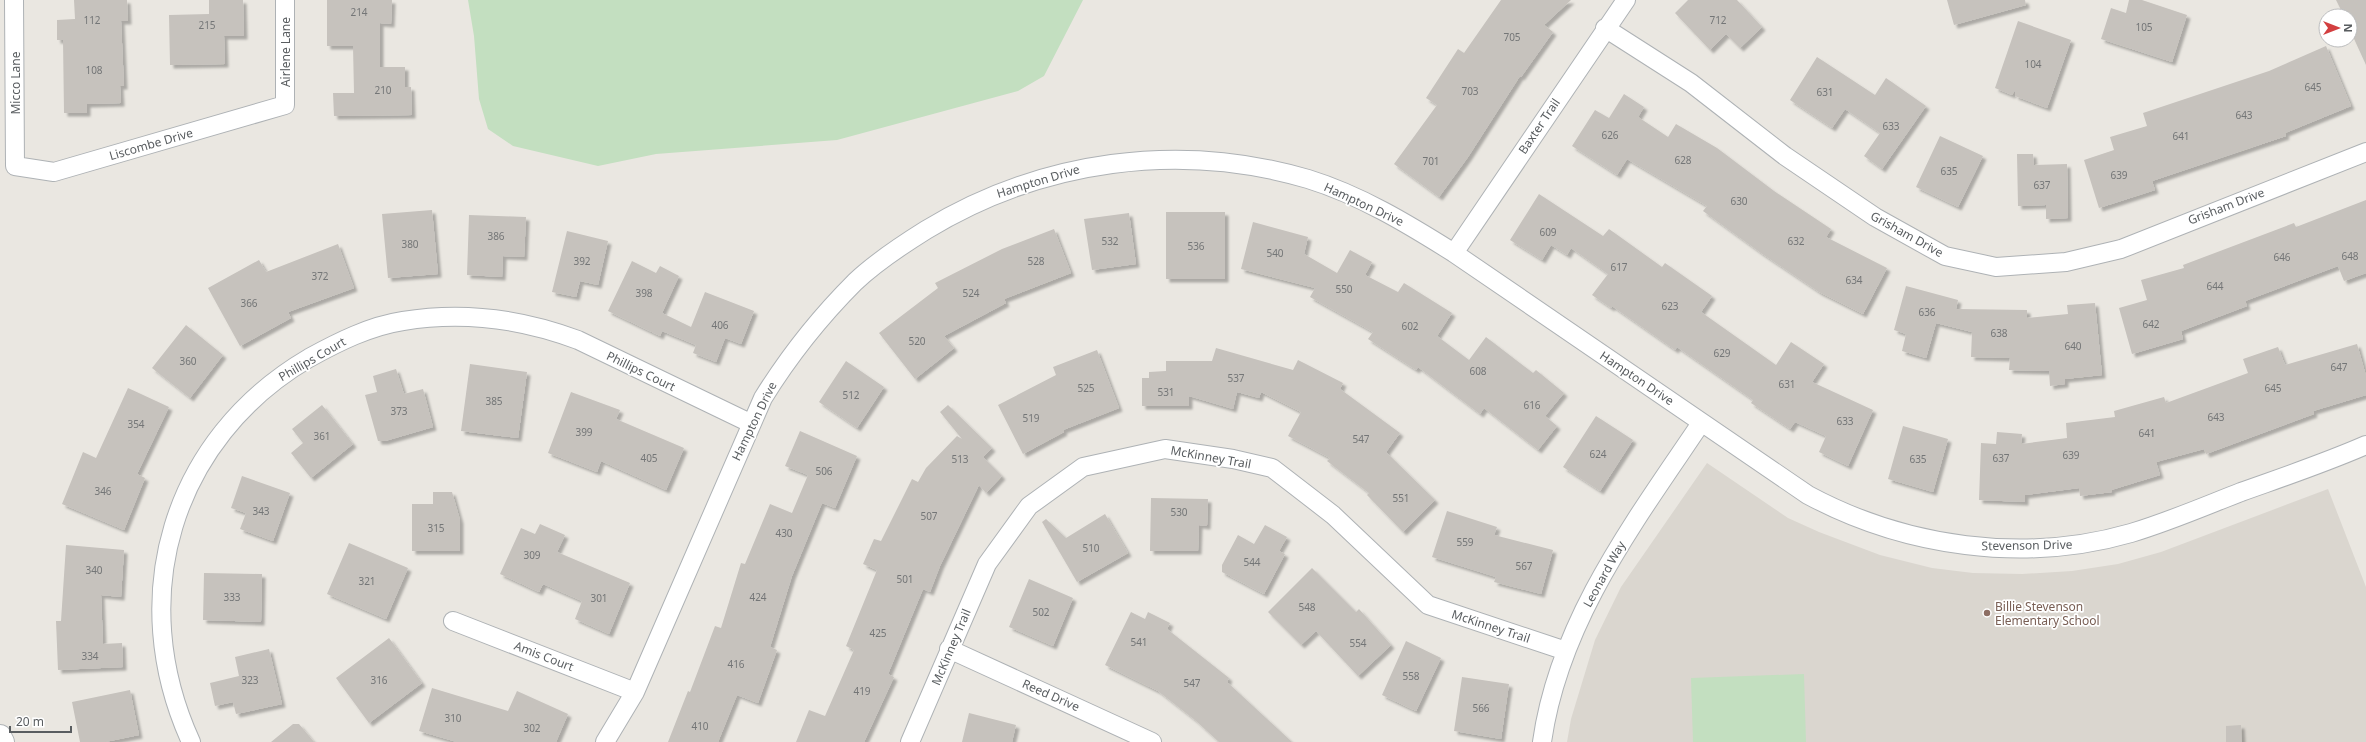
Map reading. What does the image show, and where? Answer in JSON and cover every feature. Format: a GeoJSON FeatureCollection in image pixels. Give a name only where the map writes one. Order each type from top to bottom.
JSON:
{"type":"FeatureCollection","features":[{"type":"Feature","properties":{"kind":"street","name":"Micco Lane"},"geometry":{"type":"LineString","coordinates":[[14,0],[15,166]]}},
{"type":"Feature","properties":{"kind":"street","name":"Airlene Lane"},"geometry":{"type":"LineString","coordinates":[[285,0],[285,105]]}},
{"type":"Feature","properties":{"kind":"street","name":"Baxter Trail"},"geometry":{"type":"LineString","coordinates":[[1454,253],[1626,0]]}},
{"type":"Feature","properties":{"kind":"street","name":"Grisham Drive"},"geometry":{"type":"LineString","coordinates":[[1606,28],[1691,83],[1785,156],[1875,217],[1945,256],[1996,267],[2066,262],[2121,249],[2366,152]]}},
{"type":"Feature","properties":{"kind":"street","name":"Liscombe Drive"},"geometry":{"type":"LineString","coordinates":[[15,166],[54,172],[285,105]]}},
{"type":"Feature","properties":{"kind":"street","name":"Hampton Drive"},"geometry":{"type":"LineString","coordinates":[[605,742],[635,692],[750,423],[778,373],[803,341],[856,281],[912,238],[950,215],[988,197],[1057,173],[1092,166],[1161,159],[1236,163],[1270,169],[1309,179],[1371,205],[1401,220],[1454,253],[1702,423]]}},
{"type":"Feature","properties":{"kind":"street","name":"Phillips Court"},"geometry":{"type":"LineString","coordinates":[[191,742],[172,694],[162,640],[163,578],[168,546],[177,516],[187,488],[203,460],[234,419],[272,384],[321,351],[350,337],[402,321],[433,317],[462,317],[512,321],[556,332],[578,340],[750,423]]}},
{"type":"Feature","properties":{"kind":"street","name":"Stevenson Drive"},"geometry":{"type":"LineString","coordinates":[[1702,423],[1781,478],[1834,509],[1926,539],[1984,547],[2038,548],[2074,545],[2131,533],[2366,445]]}},
{"type":"Feature","properties":{"kind":"street","name":"Leonard Way"},"geometry":{"type":"LineString","coordinates":[[1542,742],[1554,687],[1566,651],[1616,551],[1702,423]]}},
{"type":"Feature","properties":{"kind":"street","name":"McKinney Trail"},"geometry":{"type":"LineString","coordinates":[[910,742],[987,564],[1029,506],[1083,467],[1165,449],[1233,459],[1272,468],[1333,515],[1428,605],[1566,651]]}},
{"type":"Feature","properties":{"kind":"street","name":"Amis Court"},"geometry":{"type":"LineString","coordinates":[[453,621],[635,692]]}},
{"type":"Feature","properties":{"kind":"street","name":"Reed Drive"},"geometry":{"type":"LineString","coordinates":[[949,649],[1152,742]]}},
{"type":"Feature","properties":{"kind":"street"},"geometry":{"type":"LineString","coordinates":[[0,736],[2,742]]}},
{"type":"Feature","properties":{"kind":"shaded area","name":"Billie Stevenson Elementary School"},"geometry":{"type":"Polygon","coordinates":[[[1707,463],[1788,518],[1819,532],[1880,555],[1932,568],[1973,573],[2022,574],[2072,571],[2118,564],[2161,552],[2328,489],[2366,587],[2366,742],[1567,742],[1571,719],[1595,640],[1621,587],[1707,463]]]}},
{"type":"Feature","properties":{"kind":"green space"},"geometry":{"type":"Polygon","coordinates":[[[468,0],[1083,0],[1044,76],[1018,91],[837,140],[656,154],[598,166],[513,146],[488,129],[479,99],[474,36],[468,0]]]}},
{"type":"Feature","properties":{"kind":"green space"},"geometry":{"type":"Polygon","coordinates":[[[1804,674],[1806,742],[1693,742],[1691,678],[1804,674]]]}},
{"type":"Feature","properties":{"kind":"building"},"geometry":{"type":"Polygon","coordinates":[[[74,0],[127,0],[128,21],[121,21],[124,86],[120,86],[121,103],[87,104],[87,113],[64,113],[63,40],[57,40],[57,20],[75,19],[74,0]]]}},
{"type":"Feature","properties":{"kind":"building"},"geometry":{"type":"Polygon","coordinates":[[[209,0],[243,0],[244,36],[224,36],[225,64],[170,65],[169,15],[209,14],[209,0]]]}},
{"type":"Feature","properties":{"kind":"building"},"geometry":{"type":"Polygon","coordinates":[[[327,0],[392,0],[391,24],[380,23],[380,67],[405,67],[405,87],[411,87],[412,115],[334,116],[333,93],[354,93],[353,46],[327,46],[327,0]]]}},
{"type":"Feature","properties":{"kind":"building"},"geometry":{"type":"Polygon","coordinates":[[[1501,0],[1571,0],[1544,25],[1553,32],[1521,77],[1520,76],[1468,157],[1439,197],[1394,164],[1437,105],[1426,98],[1458,49],[1464,53],[1501,0]]]}},
{"type":"Feature","properties":{"kind":"building"},"geometry":{"type":"Polygon","coordinates":[[[1688,0],[1737,0],[1762,27],[1740,48],[1726,34],[1710,50],[1675,13],[1688,0]]]}},
{"type":"Feature","properties":{"kind":"building"},"geometry":{"type":"Polygon","coordinates":[[[1947,0],[2025,0],[2026,5],[1954,25],[1947,0]]]}},
{"type":"Feature","properties":{"kind":"building"},"geometry":{"type":"Polygon","coordinates":[[[2129,0],[2142,0],[2187,15],[2172,62],[2101,39],[2111,8],[2126,13],[2129,0]]]}},
{"type":"Feature","properties":{"kind":"building"},"geometry":{"type":"Polygon","coordinates":[[[2336,0],[2366,0],[2366,65],[2358,48],[2358,8],[2340,8],[2336,0]]]}},
{"type":"Feature","properties":{"kind":"building"},"geometry":{"type":"Polygon","coordinates":[[[2018,21],[2071,40],[2047,108],[2015,96],[2015,90],[2012,95],[1995,88],[2018,21]]]}},
{"type":"Feature","properties":{"kind":"building"},"geometry":{"type":"Polygon","coordinates":[[[2321,48],[2327,48],[2351,106],[2285,133],[2286,136],[2152,181],[2155,190],[2099,208],[2084,160],[2114,150],[2110,137],[2147,126],[2143,113],[2269,71],[2321,48]]]}},
{"type":"Feature","properties":{"kind":"building"},"geometry":{"type":"Polygon","coordinates":[[[1817,57],[1875,95],[1886,78],[1926,106],[1882,169],[1864,156],[1880,133],[1845,109],[1832,128],[1790,100],[1817,57]]]}},
{"type":"Feature","properties":{"kind":"building"},"geometry":{"type":"Polygon","coordinates":[[[1624,94],[1644,107],[1638,117],[1668,137],[1676,124],[1717,148],[1774,191],[1831,229],[1826,237],[1887,268],[1863,314],[1819,292],[1761,253],[1703,211],[1707,206],[1627,159],[1617,175],[1572,146],[1595,110],[1609,118],[1624,94]]]}},
{"type":"Feature","properties":{"kind":"building"},"geometry":{"type":"Polygon","coordinates":[[[1940,136],[1983,156],[1958,207],[1916,187],[1940,136]]]}},
{"type":"Feature","properties":{"kind":"building"},"geometry":{"type":"Polygon","coordinates":[[[2017,154],[2033,154],[2034,165],[2067,164],[2068,218],[2046,219],[2046,205],[2018,206],[2017,154]]]}},
{"type":"Feature","properties":{"kind":"building"},"geometry":{"type":"Polygon","coordinates":[[[1539,194],[1603,236],[1609,229],[1662,267],[1665,263],[1712,296],[1701,312],[1776,365],[1791,342],[1824,364],[1812,382],[1873,410],[1848,466],[1819,452],[1826,436],[1795,422],[1790,429],[1751,403],[1753,400],[1677,347],[1675,350],[1612,306],[1611,308],[1592,295],[1608,274],[1571,248],[1567,255],[1551,245],[1542,260],[1510,240],[1539,194]]]}},
{"type":"Feature","properties":{"kind":"building"},"geometry":{"type":"Polygon","coordinates":[[[2366,200],[2366,273],[2344,281],[2338,266],[2245,301],[2247,306],[2181,331],[2183,339],[2132,354],[2119,308],[2147,300],[2141,280],[2184,268],[2183,265],[2294,223],[2296,227],[2366,200]]]}},
{"type":"Feature","properties":{"kind":"building"},"geometry":{"type":"Polygon","coordinates":[[[432,210],[438,274],[388,278],[382,214],[432,210]]]}},
{"type":"Feature","properties":{"kind":"building"},"geometry":{"type":"Polygon","coordinates":[[[1166,212],[1225,212],[1225,279],[1166,279],[1166,212]]]}},
{"type":"Feature","properties":{"kind":"building"},"geometry":{"type":"Polygon","coordinates":[[[1129,213],[1136,264],[1092,270],[1084,219],[1129,213]]]}},
{"type":"Feature","properties":{"kind":"building"},"geometry":{"type":"Polygon","coordinates":[[[469,215],[526,217],[524,257],[503,256],[502,277],[467,275],[469,215]]]}},
{"type":"Feature","properties":{"kind":"building"},"geometry":{"type":"Polygon","coordinates":[[[1253,222],[1308,237],[1304,254],[1337,273],[1350,250],[1372,262],[1365,275],[1398,292],[1404,283],[1452,313],[1437,336],[1469,360],[1486,337],[1533,373],[1536,370],[1564,393],[1545,416],[1557,426],[1538,450],[1484,408],[1480,414],[1418,367],[1416,370],[1368,339],[1373,332],[1310,297],[1315,288],[1241,269],[1253,222]]]}},
{"type":"Feature","properties":{"kind":"building"},"geometry":{"type":"Polygon","coordinates":[[[1054,229],[1071,273],[1004,299],[1006,303],[944,336],[954,348],[915,379],[879,333],[938,288],[935,283],[1002,249],[1054,229]]]}},
{"type":"Feature","properties":{"kind":"building"},"geometry":{"type":"Polygon","coordinates":[[[567,231],[608,241],[598,285],[580,281],[576,297],[552,292],[567,231]]]}},
{"type":"Feature","properties":{"kind":"building"},"geometry":{"type":"Polygon","coordinates":[[[338,244],[354,288],[288,312],[291,318],[240,346],[208,288],[259,260],[266,272],[338,244]]]}},
{"type":"Feature","properties":{"kind":"building"},"geometry":{"type":"Polygon","coordinates":[[[632,261],[656,273],[660,266],[679,276],[662,313],[691,327],[705,292],[754,311],[741,344],[725,338],[716,362],[693,353],[696,345],[662,331],[660,336],[608,311],[632,261]]]}},
{"type":"Feature","properties":{"kind":"building"},"geometry":{"type":"Polygon","coordinates":[[[1906,286],[1958,300],[1956,309],[2027,310],[2027,318],[2068,314],[2067,305],[2095,303],[2102,375],[2065,379],[2065,384],[2050,386],[2049,371],[2009,370],[2010,358],[1971,357],[1972,332],[1936,323],[1926,358],[1902,351],[1906,334],[1894,330],[1906,286]]]}},
{"type":"Feature","properties":{"kind":"building"},"geometry":{"type":"Polygon","coordinates":[[[186,325],[223,355],[190,398],[152,368],[186,325]]]}},
{"type":"Feature","properties":{"kind":"building"},"geometry":{"type":"Polygon","coordinates":[[[2357,344],[2366,376],[2366,395],[2313,411],[2314,414],[2206,454],[2204,449],[2156,462],[2160,475],[2111,490],[2112,492],[2080,496],[2079,488],[2025,495],[2025,502],[1979,500],[1981,443],[1996,444],[1997,432],[2022,434],[2021,444],[2067,438],[2066,423],[2115,417],[2114,411],[2164,397],[2166,403],[2248,373],[2243,359],[2278,347],[2285,365],[2357,344]]]}},
{"type":"Feature","properties":{"kind":"building"},"geometry":{"type":"Polygon","coordinates":[[[1216,348],[1293,370],[1298,360],[1343,383],[1340,389],[1400,433],[1386,452],[1435,500],[1403,532],[1367,495],[1369,493],[1327,461],[1330,458],[1288,436],[1301,412],[1261,392],[1259,398],[1237,392],[1233,409],[1189,396],[1189,406],[1142,406],[1142,378],[1149,378],[1149,372],[1166,371],[1166,361],[1212,361],[1216,348]]]}},
{"type":"Feature","properties":{"kind":"building"},"geometry":{"type":"Polygon","coordinates":[[[1097,350],[1119,408],[1063,430],[1064,432],[1023,454],[998,405],[1056,375],[1053,367],[1097,350]]]}},
{"type":"Feature","properties":{"kind":"building"},"geometry":{"type":"Polygon","coordinates":[[[846,361],[884,387],[857,428],[819,402],[846,361]]]}},
{"type":"Feature","properties":{"kind":"building"},"geometry":{"type":"Polygon","coordinates":[[[470,364],[527,372],[518,438],[461,431],[470,364]]]}},
{"type":"Feature","properties":{"kind":"building"},"geometry":{"type":"Polygon","coordinates":[[[396,369],[404,394],[423,389],[433,427],[385,441],[378,441],[365,395],[377,392],[373,376],[396,369]]]}},
{"type":"Feature","properties":{"kind":"building"},"geometry":{"type":"Polygon","coordinates":[[[128,388],[169,407],[137,474],[145,478],[124,530],[62,504],[83,452],[96,458],[128,388]]]}},
{"type":"Feature","properties":{"kind":"building"},"geometry":{"type":"Polygon","coordinates":[[[571,392],[620,410],[616,419],[684,448],[666,490],[601,461],[597,472],[548,453],[571,392]]]}},
{"type":"Feature","properties":{"kind":"building"},"geometry":{"type":"Polygon","coordinates":[[[322,405],[353,444],[311,478],[291,453],[303,443],[292,429],[322,405]]]}},
{"type":"Feature","properties":{"kind":"building"},"geometry":{"type":"Polygon","coordinates":[[[948,405],[992,448],[983,457],[1002,476],[986,493],[979,485],[940,566],[930,592],[923,589],[888,674],[894,677],[864,742],[796,742],[809,710],[825,716],[854,650],[846,646],[877,570],[863,564],[874,539],[881,541],[912,479],[918,482],[926,468],[957,436],[962,439],[940,412],[948,405]]]}},
{"type":"Feature","properties":{"kind":"building"},"geometry":{"type":"Polygon","coordinates":[[[1596,416],[1633,440],[1600,491],[1563,467],[1596,416]]]}},
{"type":"Feature","properties":{"kind":"building"},"geometry":{"type":"Polygon","coordinates":[[[1903,426],[1948,439],[1933,492],[1888,479],[1903,426]]]}},
{"type":"Feature","properties":{"kind":"building"},"geometry":{"type":"Polygon","coordinates":[[[800,431],[857,456],[835,508],[822,503],[792,576],[770,647],[777,650],[758,703],[737,695],[718,742],[668,742],[688,691],[690,692],[715,626],[721,628],[741,563],[745,564],[770,504],[792,513],[808,475],[785,466],[800,431]]]}},
{"type":"Feature","properties":{"kind":"building"},"geometry":{"type":"Polygon","coordinates":[[[242,476],[290,493],[273,541],[240,529],[246,513],[231,508],[242,476]]]}},
{"type":"Feature","properties":{"kind":"building"},"geometry":{"type":"Polygon","coordinates":[[[433,492],[452,492],[460,520],[460,551],[412,551],[412,504],[433,504],[433,492]]]}},
{"type":"Feature","properties":{"kind":"building"},"geometry":{"type":"Polygon","coordinates":[[[1151,498],[1208,499],[1207,526],[1199,525],[1198,551],[1150,551],[1151,498]]]}},
{"type":"Feature","properties":{"kind":"building"},"geometry":{"type":"Polygon","coordinates":[[[1447,511],[1497,527],[1494,535],[1553,550],[1541,594],[1494,582],[1496,577],[1432,557],[1447,511]]]}},
{"type":"Feature","properties":{"kind":"building"},"geometry":{"type":"Polygon","coordinates":[[[1105,514],[1128,553],[1077,582],[1042,522],[1046,519],[1066,538],[1105,514]]]}},
{"type":"Feature","properties":{"kind":"building"},"geometry":{"type":"Polygon","coordinates":[[[540,524],[565,535],[557,552],[630,583],[609,634],[575,619],[582,601],[543,584],[539,592],[500,574],[521,528],[535,534],[540,524]]]}},
{"type":"Feature","properties":{"kind":"building"},"geometry":{"type":"Polygon","coordinates":[[[1265,525],[1287,537],[1279,551],[1285,554],[1264,594],[1222,572],[1222,565],[1238,535],[1254,544],[1265,525]]]}},
{"type":"Feature","properties":{"kind":"building"},"geometry":{"type":"Polygon","coordinates":[[[349,543],[408,568],[386,619],[327,594],[349,543]]]}},
{"type":"Feature","properties":{"kind":"building"},"geometry":{"type":"Polygon","coordinates":[[[66,545],[124,550],[121,597],[101,595],[103,644],[122,643],[123,667],[58,670],[56,621],[61,621],[66,545]]]}},
{"type":"Feature","properties":{"kind":"building"},"geometry":{"type":"Polygon","coordinates":[[[1312,568],[1356,612],[1359,609],[1391,645],[1358,676],[1316,631],[1301,645],[1268,612],[1312,568]]]}},
{"type":"Feature","properties":{"kind":"building"},"geometry":{"type":"Polygon","coordinates":[[[204,573],[262,574],[261,622],[203,620],[204,573]]]}},
{"type":"Feature","properties":{"kind":"building"},"geometry":{"type":"Polygon","coordinates":[[[1029,579],[1073,598],[1053,646],[1009,627],[1029,579]]]}},
{"type":"Feature","properties":{"kind":"building"},"geometry":{"type":"Polygon","coordinates":[[[1131,612],[1145,619],[1148,612],[1170,623],[1167,629],[1229,678],[1227,682],[1292,742],[1219,742],[1195,720],[1158,691],[1105,665],[1131,612]]]}},
{"type":"Feature","properties":{"kind":"building"},"geometry":{"type":"Polygon","coordinates":[[[389,638],[422,683],[369,723],[336,678],[389,638]]]}},
{"type":"Feature","properties":{"kind":"building"},"geometry":{"type":"Polygon","coordinates":[[[1406,641],[1441,658],[1416,711],[1382,695],[1406,641]]]}},
{"type":"Feature","properties":{"kind":"building"},"geometry":{"type":"Polygon","coordinates":[[[269,649],[282,704],[236,714],[233,702],[215,706],[210,683],[239,676],[235,657],[269,649]]]}},
{"type":"Feature","properties":{"kind":"building"},"geometry":{"type":"Polygon","coordinates":[[[1462,677],[1509,684],[1501,739],[1454,731],[1462,677]]]}},
{"type":"Feature","properties":{"kind":"building"},"geometry":{"type":"Polygon","coordinates":[[[432,688],[508,711],[517,691],[568,714],[556,742],[457,742],[419,731],[432,688]]]}},
{"type":"Feature","properties":{"kind":"building"},"geometry":{"type":"Polygon","coordinates":[[[130,690],[139,735],[105,742],[80,742],[72,702],[130,690]]]}},
{"type":"Feature","properties":{"kind":"building"},"geometry":{"type":"Polygon","coordinates":[[[969,713],[1016,725],[1012,742],[962,742],[969,713]]]}},
{"type":"Feature","properties":{"kind":"building"},"geometry":{"type":"Polygon","coordinates":[[[293,724],[299,724],[314,742],[271,742],[293,724]]]}},
{"type":"Feature","properties":{"kind":"building"},"geometry":{"type":"Polygon","coordinates":[[[2241,725],[2242,742],[2226,742],[2226,726],[2241,725]]]}},
{"type":"Feature","properties":{"kind":"place","name":"Billie Stevenson Elementary School"},"geometry":{"type":"Point","coordinates":[1987,613]}}]}
